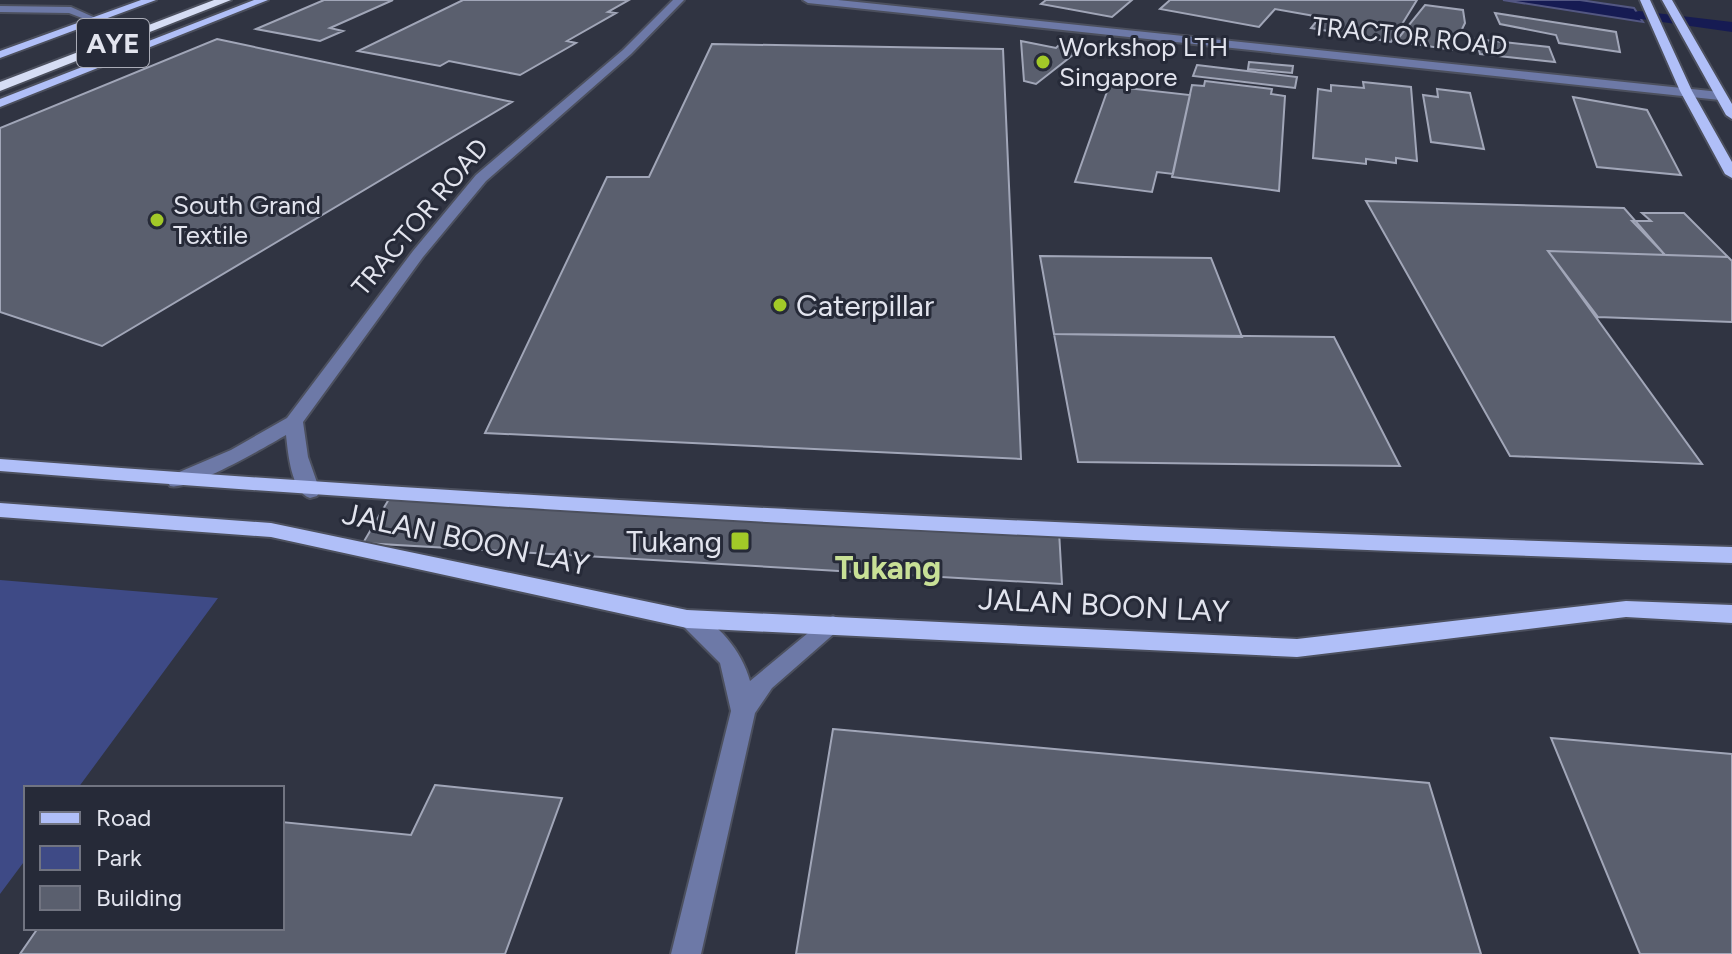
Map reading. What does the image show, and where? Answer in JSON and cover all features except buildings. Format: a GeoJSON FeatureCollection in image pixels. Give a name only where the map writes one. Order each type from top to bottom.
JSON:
{"type":"FeatureCollection","features":[{"type":"Feature","properties":{"kind":"highway","name":"AYE"},"geometry":{"type":"LineString","coordinates":[[0,70],[187,0]]}},
{"type":"Feature","properties":{"kind":"highway","name":"AYE"},"geometry":{"type":"LineString","coordinates":[[0,87],[225,0]]}},
{"type":"Feature","properties":{"kind":"main road"},"geometry":{"type":"LineString","coordinates":[[0,55],[151,0]]}},
{"type":"Feature","properties":{"kind":"main road"},"geometry":{"type":"LineString","coordinates":[[0,103],[263,0]]}},
{"type":"Feature","properties":{"kind":"main road"},"geometry":{"type":"LineString","coordinates":[[1645,0],[1686,91],[1732,174]]}},
{"type":"Feature","properties":{"kind":"main road"},"geometry":{"type":"LineString","coordinates":[[1668,2],[1732,115]]}},
{"type":"Feature","properties":{"kind":"main road","name":"JALAN BOON LAY"},"geometry":{"type":"LineString","coordinates":[[0,465],[310,491],[977,529],[1732,555]]}},
{"type":"Feature","properties":{"kind":"main road","name":"JALAN BOON LAY"},"geometry":{"type":"LineString","coordinates":[[0,510],[271,530],[687,619],[1297,648],[1626,609],[1732,614]]}},
{"type":"Feature","properties":{"kind":"street"},"geometry":{"type":"LineString","coordinates":[[0,8],[18,0]]}},
{"type":"Feature","properties":{"kind":"street"},"geometry":{"type":"LineString","coordinates":[[71,10],[91,0]]}},
{"type":"Feature","properties":{"kind":"street","name":"TRACTOR ROAD"},"geometry":{"type":"LineString","coordinates":[[177,481],[238,454],[294,422],[418,254],[480,179],[509,150],[627,52],[679,0]]}},
{"type":"Feature","properties":{"kind":"street","name":"TRACTOR ROAD"},"geometry":{"type":"LineString","coordinates":[[808,0],[1720,96]]}},
{"type":"Feature","properties":{"kind":"street"},"geometry":{"type":"LineString","coordinates":[[0,8],[71,10],[95,20]]}},
{"type":"Feature","properties":{"kind":"street"},"geometry":{"type":"LineString","coordinates":[[294,422],[298,457],[310,491]]}},
{"type":"Feature","properties":{"kind":"street"},"geometry":{"type":"LineString","coordinates":[[687,619],[728,651],[737,668],[743,711]]}},
{"type":"Feature","properties":{"kind":"street"},"geometry":{"type":"LineString","coordinates":[[686,954],[743,711],[763,681],[833,625]]}},
{"type":"Feature","properties":{"kind":"green space"},"geometry":{"type":"Polygon","coordinates":[[[0,580],[218,598],[79,786],[24,786],[24,862],[0,894],[0,580]]]}},
{"type":"Feature","properties":{"kind":"shaded area"},"geometry":{"type":"Polygon","coordinates":[[[1503,0],[1580,0],[1634,8],[1643,22],[1503,0]]]}},
{"type":"Feature","properties":{"kind":"waterway"},"geometry":{"type":"LineString","coordinates":[[1639,15],[1732,27]]}},
{"type":"Feature","properties":{"kind":"place","name":"Workshop LTH Singapore"},"geometry":{"type":"Point","coordinates":[1043,62]}},
{"type":"Feature","properties":{"kind":"place","name":"South Grand Textile"},"geometry":{"type":"Point","coordinates":[157,220]}},
{"type":"Feature","properties":{"kind":"place","name":"Caterpillar"},"geometry":{"type":"Point","coordinates":[780,305]}},
{"type":"Feature","properties":{"kind":"place","name":"Tukang"},"geometry":{"type":"Point","coordinates":[740,541]}},
{"type":"Feature","properties":{"kind":"district","name":"Tukang"},"geometry":{"type":"Point","coordinates":[888,568]}}]}
